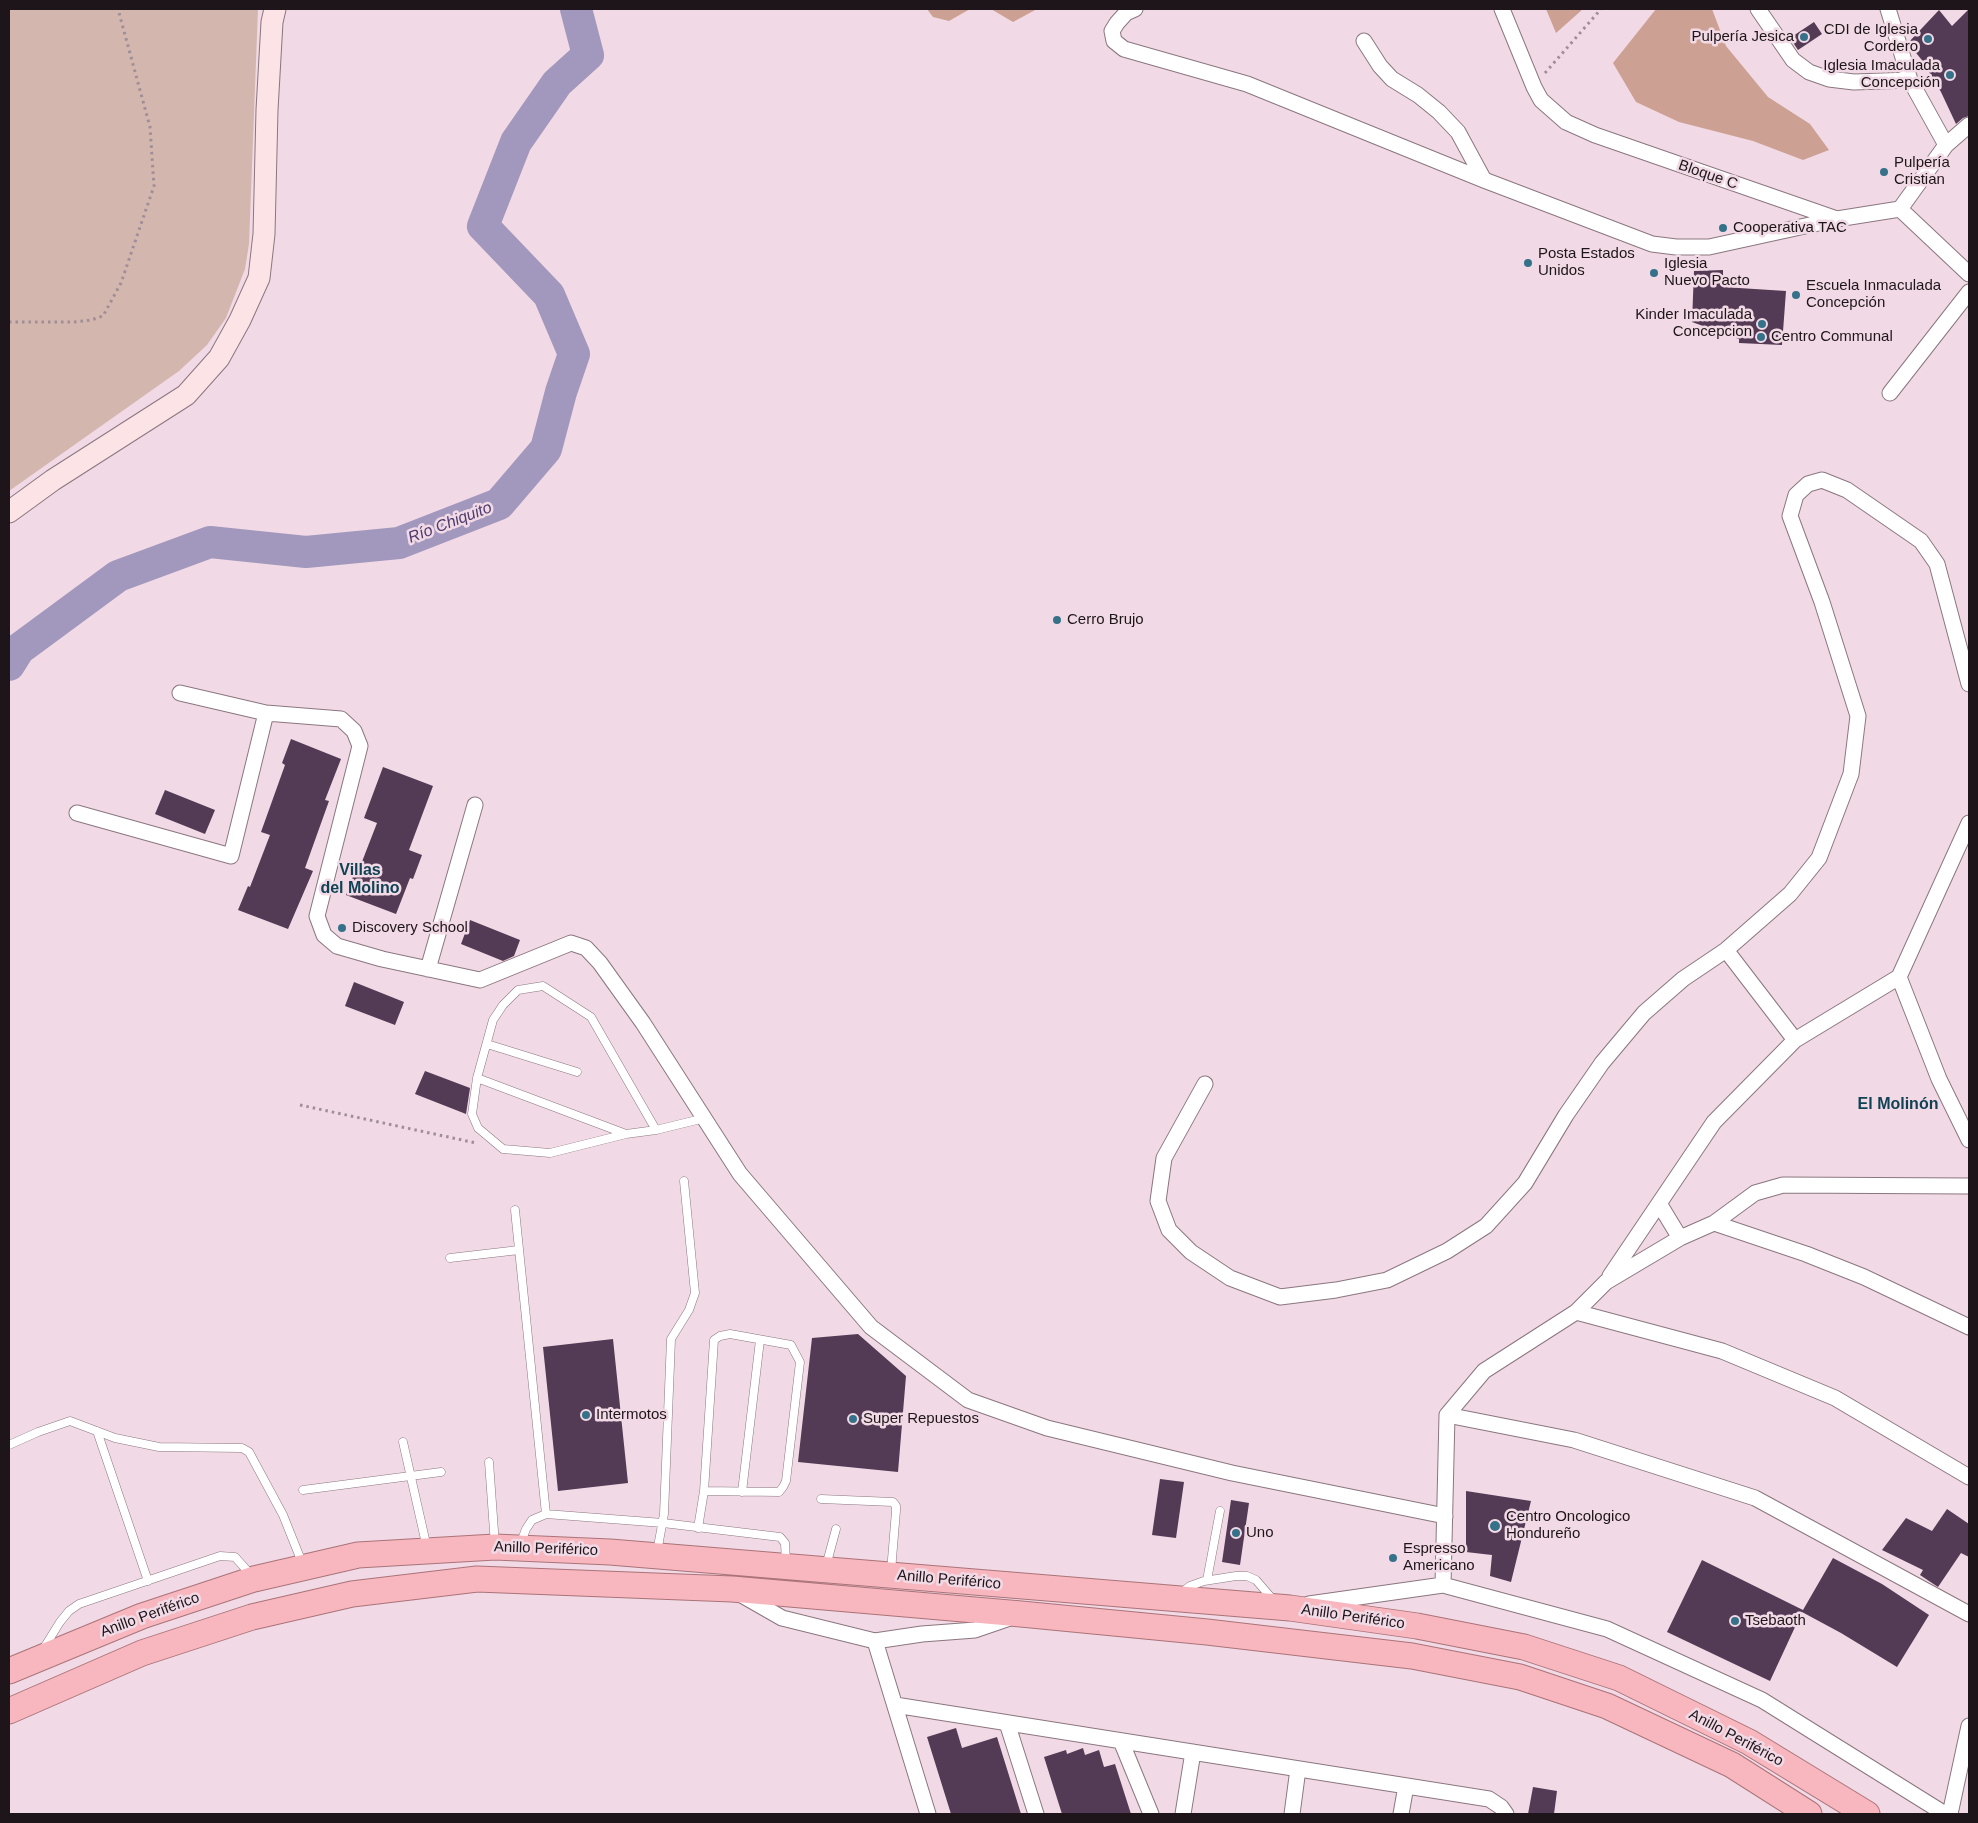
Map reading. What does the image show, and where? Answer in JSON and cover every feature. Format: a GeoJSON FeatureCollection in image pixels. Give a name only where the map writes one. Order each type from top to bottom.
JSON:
{"type":"FeatureCollection","features":[{"type":"Feature","properties":{"kind":"highway","name":"Anillo Periférico"},"geometry":{"type":"LineString","coordinates":[[9,1670],[142,1616],[254,1579],[358,1555],[495,1547],[610,1552],[1285,1608],[1417,1626],[1524,1648],[1619,1678],[1749,1742],[1867,1814]]}},
{"type":"Feature","properties":{"kind":"highway","name":"Anillo Periférico"},"geometry":{"type":"LineString","coordinates":[[9,1711],[142,1652],[252,1617],[352,1594],[477,1579],[732,1589],[1021,1614],[1412,1656],[1520,1677],[1607,1706],[1732,1765],[1809,1814]]}},
{"type":"Feature","properties":{"kind":"main road"},"geometry":{"type":"LineString","coordinates":[[9,512],[53,480],[186,395],[219,358],[240,320],[259,278],[264,234],[267,110],[272,22],[275,9]]}},
{"type":"Feature","properties":{"kind":"street"},"geometry":{"type":"LineString","coordinates":[[1135,9],[1126,13],[1112,30],[1114,41],[1124,49],[1247,84],[1484,180],[1652,244],[1676,247],[1710,247],[1837,220]]}},
{"type":"Feature","properties":{"kind":"street","name":"Bloque C"},"geometry":{"type":"LineString","coordinates":[[1502,9],[1541,100],[1566,122],[1595,135],[1837,220],[1900,209]]}},
{"type":"Feature","properties":{"kind":"street"},"geometry":{"type":"LineString","coordinates":[[1758,9],[1793,60],[1809,72],[1829,79],[1854,82],[1910,80]]}},
{"type":"Feature","properties":{"kind":"street"},"geometry":{"type":"LineString","coordinates":[[1888,9],[1910,80],[1946,145]]}},
{"type":"Feature","properties":{"kind":"street"},"geometry":{"type":"LineString","coordinates":[[1364,41],[1380,66],[1392,79],[1418,95],[1439,112],[1458,132],[1484,180]]}},
{"type":"Feature","properties":{"kind":"street"},"geometry":{"type":"LineString","coordinates":[[1969,125],[1946,145],[1900,209],[1969,274]]}},
{"type":"Feature","properties":{"kind":"street"},"geometry":{"type":"LineString","coordinates":[[1890,393],[1969,292]]}},
{"type":"Feature","properties":{"kind":"street"},"geometry":{"type":"LineString","coordinates":[[1205,1084],[1164,1158],[1158,1201],[1168,1230],[1191,1252],[1230,1278],[1280,1297],[1336,1290],[1387,1280],[1447,1251],[1486,1226],[1525,1183],[1566,1114],[1602,1063],[1644,1013],[1683,979],[1726,950],[1790,894],[1819,858],[1851,774],[1858,716],[1822,602],[1790,516],[1796,495],[1808,484],[1822,480],[1847,490],[1921,541],[1938,564],[1969,684]]}},
{"type":"Feature","properties":{"kind":"street"},"geometry":{"type":"LineString","coordinates":[[180,693],[266,712],[341,719],[354,731],[360,746],[316,916],[324,935],[337,946],[382,959],[480,980],[571,943],[586,948],[600,963],[643,1023],[740,1174],[871,1327],[968,1400],[1047,1428],[1232,1473],[1445,1516]]}},
{"type":"Feature","properties":{"kind":"street"},"geometry":{"type":"LineString","coordinates":[[76,813],[231,856],[266,712]]}},
{"type":"Feature","properties":{"kind":"street"},"geometry":{"type":"LineString","coordinates":[[428,969],[476,805]]}},
{"type":"Feature","properties":{"kind":"street"},"geometry":{"type":"LineString","coordinates":[[1444,1585],[1447,1415],[1484,1371],[1576,1312],[1606,1282],[1660,1205],[1681,1168],[1714,1122],[1795,1040],[1899,977],[1969,823]]}},
{"type":"Feature","properties":{"kind":"street"},"geometry":{"type":"LineString","coordinates":[[1726,950],[1795,1040]]}},
{"type":"Feature","properties":{"kind":"street"},"geometry":{"type":"LineString","coordinates":[[1899,977],[1939,1079],[1969,1140]]}},
{"type":"Feature","properties":{"kind":"street"},"geometry":{"type":"LineString","coordinates":[[1606,1282],[1680,1238],[1714,1223],[1755,1193],[1783,1185],[1969,1186]]}},
{"type":"Feature","properties":{"kind":"street"},"geometry":{"type":"LineString","coordinates":[[1660,1205],[1680,1238]]}},
{"type":"Feature","properties":{"kind":"street"},"geometry":{"type":"LineString","coordinates":[[1714,1223],[1822,1260],[1969,1327]]}},
{"type":"Feature","properties":{"kind":"street"},"geometry":{"type":"LineString","coordinates":[[1576,1312],[1722,1351],[1835,1398],[1969,1477]]}},
{"type":"Feature","properties":{"kind":"street"},"geometry":{"type":"LineString","coordinates":[[1447,1415],[1574,1440],[1755,1498],[1969,1614]]}},
{"type":"Feature","properties":{"kind":"street"},"geometry":{"type":"LineString","coordinates":[[1285,1608],[1444,1585],[1607,1629],[1762,1700],[1945,1814]]}},
{"type":"Feature","properties":{"kind":"street"},"geometry":{"type":"LineString","coordinates":[[732,1589],[782,1618],[875,1641],[922,1634],[975,1630],[1021,1614]]}},
{"type":"Feature","properties":{"kind":"street"},"geometry":{"type":"LineString","coordinates":[[875,1641],[928,1814]]}},
{"type":"Feature","properties":{"kind":"street"},"geometry":{"type":"LineString","coordinates":[[895,1705],[1488,1799],[1501,1807],[1506,1814]]}},
{"type":"Feature","properties":{"kind":"street"},"geometry":{"type":"LineString","coordinates":[[1007,1723],[1036,1814]]}},
{"type":"Feature","properties":{"kind":"street"},"geometry":{"type":"LineString","coordinates":[[1950,1814],[1969,1726]]}},
{"type":"Feature","properties":{"kind":"street"},"geometry":{"type":"LineString","coordinates":[[1121,1741],[1151,1814]]}},
{"type":"Feature","properties":{"kind":"street"},"geometry":{"type":"LineString","coordinates":[[1183,1814],[1193,1752]]}},
{"type":"Feature","properties":{"kind":"street"},"geometry":{"type":"LineString","coordinates":[[1292,1814],[1298,1769]]}},
{"type":"Feature","properties":{"kind":"street"},"geometry":{"type":"LineString","coordinates":[[1401,1814],[1406,1786]]}},
{"type":"Feature","properties":{"kind":"lane"},"geometry":{"type":"LineString","coordinates":[[656,1130],[591,1017],[543,986],[518,990],[503,1005],[493,1020],[477,1078],[472,1114],[478,1128],[503,1149],[550,1153],[626,1134],[656,1130],[705,1118]]}},
{"type":"Feature","properties":{"kind":"lane"},"geometry":{"type":"LineString","coordinates":[[487,1044],[577,1072]]}},
{"type":"Feature","properties":{"kind":"lane"},"geometry":{"type":"LineString","coordinates":[[477,1078],[626,1134]]}},
{"type":"Feature","properties":{"kind":"lane"},"geometry":{"type":"LineString","coordinates":[[656,1556],[663,1523],[671,1339],[689,1310],[695,1293],[684,1181]]}},
{"type":"Feature","properties":{"kind":"lane"},"geometry":{"type":"LineString","coordinates":[[515,1210],[546,1514]]}},
{"type":"Feature","properties":{"kind":"lane"},"geometry":{"type":"LineString","coordinates":[[450,1258],[519,1250]]}},
{"type":"Feature","properties":{"kind":"lane"},"geometry":{"type":"LineString","coordinates":[[698,1528],[704,1491],[714,1340],[720,1336],[730,1334],[791,1345],[800,1362],[786,1481],[783,1487],[779,1492],[704,1491]]}},
{"type":"Feature","properties":{"kind":"lane"},"geometry":{"type":"LineString","coordinates":[[742,1492],[760,1340]]}},
{"type":"Feature","properties":{"kind":"lane"},"geometry":{"type":"LineString","coordinates":[[9,1445],[70,1421],[116,1438],[158,1447],[242,1448],[249,1452],[283,1515],[304,1567]]}},
{"type":"Feature","properties":{"kind":"lane"},"geometry":{"type":"LineString","coordinates":[[97,1431],[148,1581]]}},
{"type":"Feature","properties":{"kind":"lane"},"geometry":{"type":"LineString","coordinates":[[403,1442],[427,1550]]}},
{"type":"Feature","properties":{"kind":"lane"},"geometry":{"type":"LineString","coordinates":[[490,1462],[495,1547]]}},
{"type":"Feature","properties":{"kind":"lane"},"geometry":{"type":"LineString","coordinates":[[303,1490],[442,1472]]}},
{"type":"Feature","properties":{"kind":"lane"},"geometry":{"type":"LineString","coordinates":[[821,1500],[893,1502],[896,1506],[896,1512],[891,1576]]}},
{"type":"Feature","properties":{"kind":"lane"},"geometry":{"type":"LineString","coordinates":[[1207,1580],[1220,1511]]}},
{"type":"Feature","properties":{"kind":"lane"},"geometry":{"type":"LineString","coordinates":[[520,1548],[526,1529],[532,1520],[546,1514],[663,1523],[780,1537],[785,1544],[786,1568]]}},
{"type":"Feature","properties":{"kind":"lane"},"geometry":{"type":"LineString","coordinates":[[825,1570],[836,1529]]}},
{"type":"Feature","properties":{"kind":"lane"},"geometry":{"type":"LineString","coordinates":[[39,1657],[49,1637],[69,1611],[79,1604],[220,1556],[235,1558],[254,1579]]}},
{"type":"Feature","properties":{"kind":"lane"},"geometry":{"type":"LineString","coordinates":[[1174,1599],[1190,1586],[1207,1580],[1247,1576],[1256,1580],[1285,1608]]}},
{"type":"Feature","properties":{"kind":"path"},"geometry":{"type":"LineString","coordinates":[[9,322],[74,322],[103,316],[124,275],[154,186],[150,127],[118,9]]}},
{"type":"Feature","properties":{"kind":"path"},"geometry":{"type":"LineString","coordinates":[[1534,86],[1601,9]]}},
{"type":"Feature","properties":{"kind":"path"},"geometry":{"type":"LineString","coordinates":[[300,1105],[503,1149]]}},
{"type":"Feature","properties":{"kind":"shaded area"},"geometry":{"type":"Polygon","coordinates":[[[9,9],[258,9],[249,244],[245,269],[226,318],[207,345],[179,371],[9,491],[9,9]]]}},
{"type":"Feature","properties":{"kind":"shaded area"},"geometry":{"type":"Polygon","coordinates":[[[927,9],[970,9],[949,21],[933,17],[927,9]]]}},
{"type":"Feature","properties":{"kind":"shaded area"},"geometry":{"type":"Polygon","coordinates":[[[991,9],[1037,9],[1013,22],[991,9]]]}},
{"type":"Feature","properties":{"kind":"shaded area"},"geometry":{"type":"Polygon","coordinates":[[[1546,9],[1583,9],[1556,33],[1546,9]]]}},
{"type":"Feature","properties":{"kind":"shaded area"},"geometry":{"type":"Polygon","coordinates":[[[1656,9],[1712,9],[1726,46],[1768,97],[1810,124],[1829,150],[1803,160],[1753,141],[1679,122],[1636,102],[1613,63],[1656,9]]]}},
{"type":"Feature","properties":{"kind":"building","name":"Iglesia Imaculada Concepción"},"geometry":{"type":"Polygon","coordinates":[[[1969,9],[1969,116],[1956,124],[1941,92],[1921,59],[1908,43],[1939,10],[1952,26],[1969,9]]]}},
{"type":"Feature","properties":{"kind":"building"},"geometry":{"type":"Polygon","coordinates":[[[1814,22],[1822,34],[1798,50],[1790,38],[1814,22]]]}},
{"type":"Feature","properties":{"kind":"building"},"geometry":{"type":"Polygon","coordinates":[[[1723,270],[1723,287],[1786,291],[1782,345],[1739,343],[1739,339],[1692,322],[1694,271],[1723,270]]]}},
{"type":"Feature","properties":{"kind":"building"},"geometry":{"type":"Polygon","coordinates":[[[291,739],[341,759],[325,800],[329,801],[305,868],[313,871],[288,929],[238,910],[248,886],[250,887],[270,835],[261,832],[285,765],[282,763],[291,739]]]}},
{"type":"Feature","properties":{"kind":"building"},"geometry":{"type":"Polygon","coordinates":[[[383,767],[433,786],[409,850],[422,855],[413,879],[410,878],[396,914],[346,895],[355,871],[358,872],[377,823],[364,818],[383,767]]]}},
{"type":"Feature","properties":{"kind":"building"},"geometry":{"type":"Polygon","coordinates":[[[165,790],[215,810],[205,834],[155,814],[165,790]]]}},
{"type":"Feature","properties":{"kind":"building"},"geometry":{"type":"Polygon","coordinates":[[[470,920],[520,940],[514,956],[503,961],[461,944],[470,920]]]}},
{"type":"Feature","properties":{"kind":"building"},"geometry":{"type":"Polygon","coordinates":[[[354,982],[404,1002],[395,1025],[345,1006],[354,982]]]}},
{"type":"Feature","properties":{"kind":"building"},"geometry":{"type":"Polygon","coordinates":[[[425,1071],[470,1088],[466,1114],[415,1094],[425,1071]]]}},
{"type":"Feature","properties":{"kind":"building","name":"Super Repuestos"},"geometry":{"type":"Polygon","coordinates":[[[858,1334],[906,1376],[898,1472],[798,1462],[812,1338],[858,1334]]]}},
{"type":"Feature","properties":{"kind":"building","name":"Intermotos"},"geometry":{"type":"Polygon","coordinates":[[[613,1339],[628,1483],[558,1491],[543,1347],[613,1339]]]}},
{"type":"Feature","properties":{"kind":"building"},"geometry":{"type":"Polygon","coordinates":[[[1160,1479],[1184,1482],[1176,1538],[1152,1535],[1160,1479]]]}},
{"type":"Feature","properties":{"kind":"building","name":"Centro Oncologico Hondureño"},"geometry":{"type":"Polygon","coordinates":[[[1466,1491],[1531,1501],[1511,1582],[1490,1576],[1492,1555],[1466,1552],[1466,1491]]]}},
{"type":"Feature","properties":{"kind":"building","name":"Uno"},"geometry":{"type":"Polygon","coordinates":[[[1231,1500],[1249,1503],[1240,1565],[1222,1562],[1231,1500]]]}},
{"type":"Feature","properties":{"kind":"building"},"geometry":{"type":"Polygon","coordinates":[[[1947,1509],[1969,1524],[1969,1557],[1961,1553],[1938,1587],[1920,1575],[1923,1570],[1882,1550],[1906,1518],[1932,1531],[1947,1509]]]}},
{"type":"Feature","properties":{"kind":"building"},"geometry":{"type":"Polygon","coordinates":[[[1833,1558],[1882,1584],[1929,1615],[1897,1667],[1802,1612],[1770,1681],[1667,1632],[1702,1560],[1803,1610],[1833,1558]]]}},
{"type":"Feature","properties":{"kind":"building"},"geometry":{"type":"Polygon","coordinates":[[[956,1728],[962,1748],[997,1737],[1021,1814],[951,1814],[927,1737],[956,1728]]]}},
{"type":"Feature","properties":{"kind":"building"},"geometry":{"type":"Polygon","coordinates":[[[1083,1748],[1085,1755],[1099,1750],[1104,1767],[1115,1764],[1131,1814],[1062,1814],[1044,1757],[1066,1750],[1067,1754],[1083,1748]]]}},
{"type":"Feature","properties":{"kind":"building"},"geometry":{"type":"Polygon","coordinates":[[[1533,1787],[1557,1791],[1554,1814],[1528,1814],[1533,1787]]]}},
{"type":"Feature","properties":{"kind":"waterway","name":"Río Chiquito"},"geometry":{"type":"LineString","coordinates":[[9,665],[19,649],[118,576],[210,542],[306,552],[399,543],[499,504],[546,449],[561,392],[574,354],[549,295],[483,226],[516,142],[557,83],[588,55],[576,9]]}},
{"type":"Feature","properties":{"kind":"place","name":"Pulpería Jesica"},"geometry":{"type":"Point","coordinates":[1804,37]}},
{"type":"Feature","properties":{"kind":"place","name":"CDI de Iglesia Cordero"},"geometry":{"type":"Point","coordinates":[1928,39]}},
{"type":"Feature","properties":{"kind":"place","name":"Iglesia Imaculada Concepción"},"geometry":{"type":"Point","coordinates":[1950,75]}},
{"type":"Feature","properties":{"kind":"place","name":"Pulpería Cristian"},"geometry":{"type":"Point","coordinates":[1884,172]}},
{"type":"Feature","properties":{"kind":"place","name":"Cooperativa TAC"},"geometry":{"type":"Point","coordinates":[1723,228]}},
{"type":"Feature","properties":{"kind":"place","name":"Posta Estados Unidos"},"geometry":{"type":"Point","coordinates":[1528,263]}},
{"type":"Feature","properties":{"kind":"place","name":"Iglesia Nuevo Pacto"},"geometry":{"type":"Point","coordinates":[1654,273]}},
{"type":"Feature","properties":{"kind":"place","name":"Escuela Inmaculada Concepción"},"geometry":{"type":"Point","coordinates":[1796,295]}},
{"type":"Feature","properties":{"kind":"place","name":"Kinder Imaculada Concepcion"},"geometry":{"type":"Point","coordinates":[1762,324]}},
{"type":"Feature","properties":{"kind":"place","name":"Centro Communal"},"geometry":{"type":"Point","coordinates":[1761,337]}},
{"type":"Feature","properties":{"kind":"place","name":"Cerro Brujo"},"geometry":{"type":"Point","coordinates":[1057,620]}},
{"type":"Feature","properties":{"kind":"place","name":"Discovery School"},"geometry":{"type":"Point","coordinates":[342,928]}},
{"type":"Feature","properties":{"kind":"place","name":"Intermotos"},"geometry":{"type":"Point","coordinates":[586,1415]}},
{"type":"Feature","properties":{"kind":"place","name":"Super Repuestos"},"geometry":{"type":"Point","coordinates":[853,1419]}},
{"type":"Feature","properties":{"kind":"place","name":"Centro Oncologico Hondureño"},"geometry":{"type":"Point","coordinates":[1495,1526]}},
{"type":"Feature","properties":{"kind":"place","name":"Uno"},"geometry":{"type":"Point","coordinates":[1236,1533]}},
{"type":"Feature","properties":{"kind":"place","name":"Espresso Americano"},"geometry":{"type":"Point","coordinates":[1393,1558]}},
{"type":"Feature","properties":{"kind":"place","name":"Tsebaoth"},"geometry":{"type":"Point","coordinates":[1735,1621]}},
{"type":"Feature","properties":{"kind":"district","name":"Villas del Molino"},"geometry":{"type":"Point","coordinates":[360,880]}},
{"type":"Feature","properties":{"kind":"district","name":"El Molinón"},"geometry":{"type":"Point","coordinates":[1898,1105]}}]}
